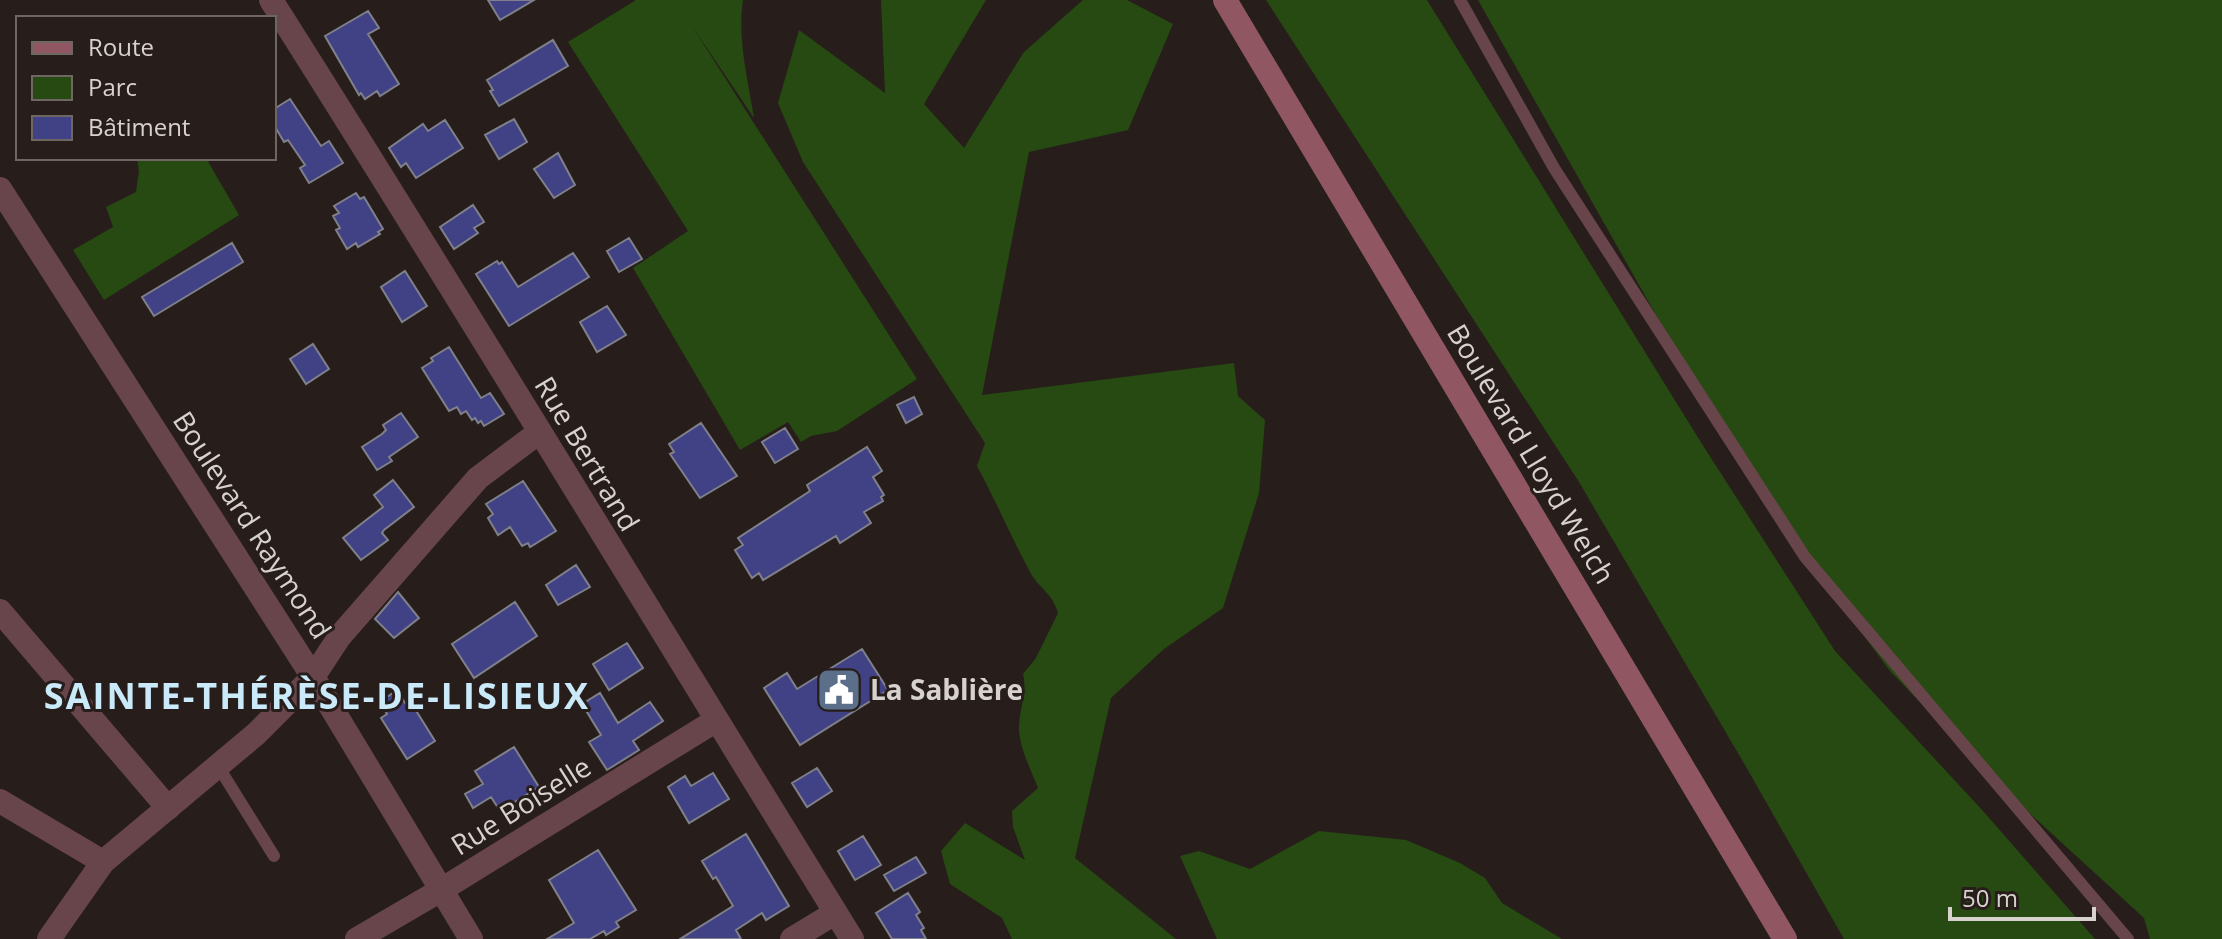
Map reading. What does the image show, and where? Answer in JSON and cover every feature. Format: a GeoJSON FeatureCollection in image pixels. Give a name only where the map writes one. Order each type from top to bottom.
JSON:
{"type":"FeatureCollection","features":[{"type":"Feature","properties":{"kind":"main road","name":"Boulevard Lloyd Welch"},"geometry":{"type":"LineString","coordinates":[[1225,0],[1785,939]]}},
{"type":"Feature","properties":{"kind":"street","name":"Rue Bertrand"},"geometry":{"type":"LineString","coordinates":[[271,0],[381,173],[715,721],[852,939]]}},
{"type":"Feature","properties":{"kind":"street","name":"Boulevard Raymond"},"geometry":{"type":"LineString","coordinates":[[0,189],[313,677],[471,939]]}},
{"type":"Feature","properties":{"kind":"street"},"geometry":{"type":"LineString","coordinates":[[49,939],[103,862],[256,734],[313,677],[340,636],[469,487],[507,454],[538,433]]}},
{"type":"Feature","properties":{"kind":"street"},"geometry":{"type":"LineString","coordinates":[[0,611],[168,808]]}},
{"type":"Feature","properties":{"kind":"street","name":"Rue Boiselle"},"geometry":{"type":"LineString","coordinates":[[357,939],[715,721]]}},
{"type":"Feature","properties":{"kind":"street"},"geometry":{"type":"LineString","coordinates":[[0,801],[103,862]]}},
{"type":"Feature","properties":{"kind":"street"},"geometry":{"type":"LineString","coordinates":[[792,939],[835,913]]}},
{"type":"Feature","properties":{"kind":"lane"},"geometry":{"type":"LineString","coordinates":[[1460,0],[1554,168],[1805,557],[2128,939]]}},
{"type":"Feature","properties":{"kind":"lane"},"geometry":{"type":"LineString","coordinates":[[218,766],[274,856]]}},
{"type":"Feature","properties":{"kind":"green space"},"geometry":{"type":"Polygon","coordinates":[[[636,0],[743,0],[742,44],[754,118],[692,26],[917,379],[837,431],[811,436],[801,442],[788,422],[740,450],[633,268],[688,231],[568,42],[636,0]]]}},
{"type":"Feature","properties":{"kind":"green space"},"geometry":{"type":"Polygon","coordinates":[[[881,0],[986,0],[924,104],[964,148],[1024,52],[1083,0],[1127,0],[1173,24],[1128,130],[1029,152],[982,395],[1234,363],[1238,396],[1265,420],[1259,493],[1223,608],[1164,649],[1111,698],[1075,858],[1176,939],[1012,939],[1002,918],[950,884],[941,851],[965,823],[1025,860],[1013,827],[1012,811],[1038,788],[1019,732],[1023,674],[1036,658],[1058,613],[1030,572],[977,466],[985,443],[803,162],[778,103],[799,30],[885,93],[881,0]]]}},
{"type":"Feature","properties":{"kind":"green space"},"geometry":{"type":"Polygon","coordinates":[[[1266,0],[1427,0],[1702,444],[1835,651],[1983,811],[2095,939],[1844,939],[1579,482],[1266,0]]]}},
{"type":"Feature","properties":{"kind":"green space"},"geometry":{"type":"Polygon","coordinates":[[[1478,0],[2222,0],[2222,939],[2150,939],[2144,918],[2003,789],[1890,671],[1789,535],[1669,338],[1478,0]]]}},
{"type":"Feature","properties":{"kind":"green space"},"geometry":{"type":"Polygon","coordinates":[[[137,160],[207,160],[239,215],[104,300],[73,250],[113,227],[106,207],[136,192],[137,160]]]}},
{"type":"Feature","properties":{"kind":"green space"},"geometry":{"type":"Polygon","coordinates":[[[1319,831],[1406,840],[1460,863],[1485,878],[1502,903],[1562,939],[1217,939],[1180,856],[1199,851],[1250,869],[1319,831]]]}},
{"type":"Feature","properties":{"kind":"building"},"geometry":{"type":"Polygon","coordinates":[[[488,0],[534,0],[500,20],[488,0]]]}},
{"type":"Feature","properties":{"kind":"building"},"geometry":{"type":"Polygon","coordinates":[[[368,11],[379,28],[368,34],[399,84],[380,96],[377,91],[365,99],[361,93],[359,95],[325,36],[368,11]]]}},
{"type":"Feature","properties":{"kind":"building"},"geometry":{"type":"Polygon","coordinates":[[[553,40],[568,66],[499,106],[487,80],[553,40]]]}},
{"type":"Feature","properties":{"kind":"building"},"geometry":{"type":"Polygon","coordinates":[[[290,99],[321,146],[329,141],[343,163],[309,183],[300,168],[305,165],[276,128],[276,108],[290,99]]]}},
{"type":"Feature","properties":{"kind":"building"},"geometry":{"type":"Polygon","coordinates":[[[514,119],[527,142],[499,159],[485,135],[514,119]]]}},
{"type":"Feature","properties":{"kind":"building"},"geometry":{"type":"Polygon","coordinates":[[[445,120],[463,148],[416,178],[406,163],[401,167],[389,148],[423,124],[428,131],[445,120]]]}},
{"type":"Feature","properties":{"kind":"building"},"geometry":{"type":"Polygon","coordinates":[[[558,153],[575,185],[554,198],[534,169],[558,153]]]}},
{"type":"Feature","properties":{"kind":"building"},"geometry":{"type":"Polygon","coordinates":[[[356,193],[360,199],[364,197],[383,229],[358,247],[356,243],[347,249],[336,230],[340,228],[333,216],[339,213],[334,206],[356,193]]]}},
{"type":"Feature","properties":{"kind":"building"},"geometry":{"type":"Polygon","coordinates":[[[473,205],[484,222],[474,228],[478,233],[454,249],[440,227],[473,205]]]}},
{"type":"Feature","properties":{"kind":"building"},"geometry":{"type":"Polygon","coordinates":[[[629,238],[642,259],[619,272],[607,251],[629,238]]]}},
{"type":"Feature","properties":{"kind":"building"},"geometry":{"type":"Polygon","coordinates":[[[232,243],[243,262],[154,316],[142,297],[232,243]]]}},
{"type":"Feature","properties":{"kind":"building"},"geometry":{"type":"Polygon","coordinates":[[[573,253],[589,277],[509,326],[476,274],[497,261],[499,264],[502,262],[518,287],[573,253]]]}},
{"type":"Feature","properties":{"kind":"building"},"geometry":{"type":"Polygon","coordinates":[[[405,271],[427,306],[402,322],[381,287],[405,271]]]}},
{"type":"Feature","properties":{"kind":"building"},"geometry":{"type":"Polygon","coordinates":[[[607,306],[626,335],[597,352],[580,322],[607,306]]]}},
{"type":"Feature","properties":{"kind":"building"},"geometry":{"type":"Polygon","coordinates":[[[313,344],[329,369],[306,384],[290,359],[313,344]]]}},
{"type":"Feature","properties":{"kind":"building"},"geometry":{"type":"Polygon","coordinates":[[[449,347],[481,398],[490,393],[504,414],[484,426],[475,418],[472,420],[466,411],[461,414],[457,407],[449,411],[422,368],[449,347]]]}},
{"type":"Feature","properties":{"kind":"building"},"geometry":{"type":"Polygon","coordinates":[[[914,397],[922,414],[906,423],[897,405],[914,397]]]}},
{"type":"Feature","properties":{"kind":"building"},"geometry":{"type":"Polygon","coordinates":[[[401,413],[418,437],[389,457],[392,461],[377,470],[362,447],[382,434],[386,430],[383,425],[401,413]]]}},
{"type":"Feature","properties":{"kind":"building"},"geometry":{"type":"Polygon","coordinates":[[[701,423],[737,476],[700,498],[670,454],[674,452],[669,444],[701,423]]]}},
{"type":"Feature","properties":{"kind":"building"},"geometry":{"type":"Polygon","coordinates":[[[785,428],[798,449],[775,463],[762,442],[785,428]]]}},
{"type":"Feature","properties":{"kind":"building"},"geometry":{"type":"Polygon","coordinates":[[[867,447],[882,471],[873,477],[884,495],[881,497],[883,501],[864,512],[871,523],[840,543],[836,536],[763,580],[759,573],[752,578],[735,550],[743,545],[738,538],[810,491],[807,485],[867,447]]]}},
{"type":"Feature","properties":{"kind":"building"},"geometry":{"type":"Polygon","coordinates":[[[393,480],[414,507],[384,530],[382,533],[388,540],[361,560],[343,538],[383,507],[374,495],[393,480]]]}},
{"type":"Feature","properties":{"kind":"building"},"geometry":{"type":"Polygon","coordinates":[[[523,481],[556,531],[530,547],[528,543],[522,546],[510,527],[498,535],[488,518],[493,514],[486,504],[523,481]]]}},
{"type":"Feature","properties":{"kind":"building"},"geometry":{"type":"Polygon","coordinates":[[[576,565],[590,587],[558,605],[546,585],[576,565]]]}},
{"type":"Feature","properties":{"kind":"building"},"geometry":{"type":"Polygon","coordinates":[[[398,592],[419,618],[394,638],[375,619],[398,592]]]}},
{"type":"Feature","properties":{"kind":"building"},"geometry":{"type":"Polygon","coordinates":[[[515,602],[537,636],[474,678],[452,644],[515,602]]]}},
{"type":"Feature","properties":{"kind":"building"},"geometry":{"type":"Polygon","coordinates":[[[627,643],[643,668],[609,690],[593,664],[627,643]]]}},
{"type":"Feature","properties":{"kind":"building"},"geometry":{"type":"Polygon","coordinates":[[[862,649],[888,690],[800,745],[764,688],[787,673],[797,689],[862,649]]]}},
{"type":"Feature","properties":{"kind":"building"},"geometry":{"type":"Polygon","coordinates":[[[397,690],[405,703],[410,701],[435,741],[407,759],[381,718],[387,714],[380,702],[397,690]]]}},
{"type":"Feature","properties":{"kind":"building"},"geometry":{"type":"Polygon","coordinates":[[[600,693],[618,723],[650,702],[663,721],[633,741],[639,750],[607,770],[589,742],[601,735],[582,704],[600,693]]]}},
{"type":"Feature","properties":{"kind":"building"},"geometry":{"type":"Polygon","coordinates":[[[514,747],[539,787],[500,811],[491,797],[473,808],[465,794],[483,784],[475,771],[514,747]]]}},
{"type":"Feature","properties":{"kind":"building"},"geometry":{"type":"Polygon","coordinates":[[[817,768],[832,791],[807,807],[792,783],[817,768]]]}},
{"type":"Feature","properties":{"kind":"building"},"geometry":{"type":"Polygon","coordinates":[[[713,773],[729,799],[689,823],[668,787],[685,776],[691,786],[713,773]]]}},
{"type":"Feature","properties":{"kind":"building"},"geometry":{"type":"Polygon","coordinates":[[[746,834],[789,906],[766,920],[762,913],[736,930],[741,939],[680,939],[733,906],[716,877],[713,879],[702,861],[746,834]]]}},
{"type":"Feature","properties":{"kind":"building"},"geometry":{"type":"Polygon","coordinates":[[[863,836],[881,865],[855,880],[838,851],[863,836]]]}},
{"type":"Feature","properties":{"kind":"building"},"geometry":{"type":"Polygon","coordinates":[[[598,850],[636,910],[616,922],[619,927],[606,935],[604,931],[590,939],[547,939],[574,923],[549,880],[598,850]]]}},
{"type":"Feature","properties":{"kind":"building"},"geometry":{"type":"Polygon","coordinates":[[[916,857],[926,873],[894,891],[884,875],[916,857]]]}},
{"type":"Feature","properties":{"kind":"building"},"geometry":{"type":"Polygon","coordinates":[[[908,893],[920,912],[916,915],[926,939],[892,939],[876,913],[908,893]]]}},
{"type":"Feature","properties":{"kind":"place","name":"La Sablière"},"geometry":{"type":"Point","coordinates":[839,690]}},
{"type":"Feature","properties":{"kind":"district","name":"SAINTE-THÉRÈSE-DE-LISIEUX"},"geometry":{"type":"Point","coordinates":[317,696]}}]}
